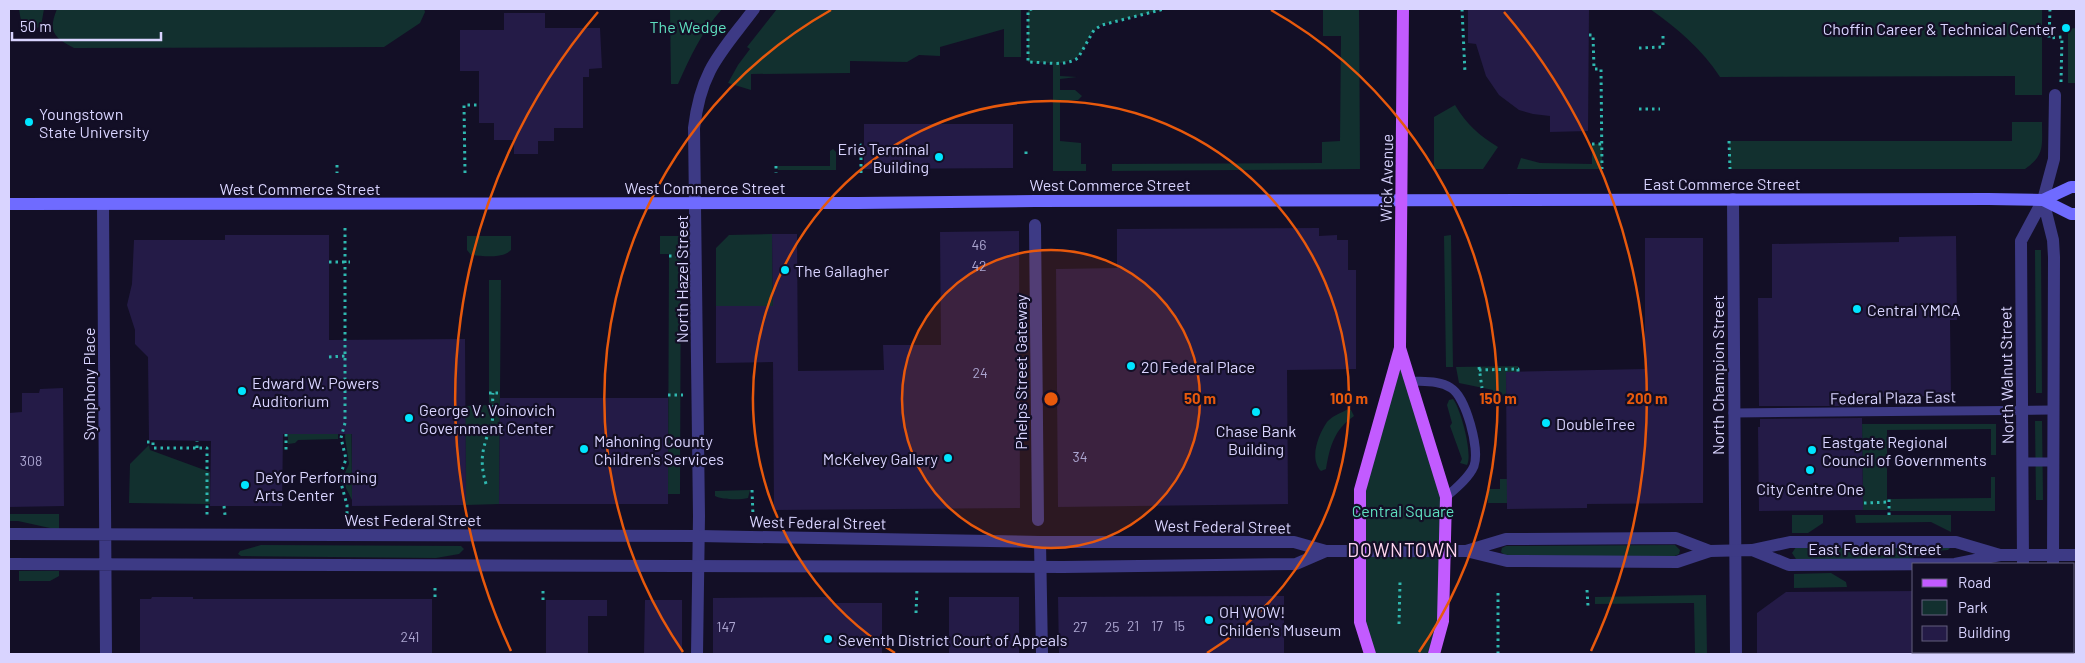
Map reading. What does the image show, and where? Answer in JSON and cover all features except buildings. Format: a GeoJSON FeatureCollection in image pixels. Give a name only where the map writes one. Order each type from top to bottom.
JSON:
{"type":"FeatureCollection","features":[{"type":"Feature","properties":{"kind":"main road","name":"Wick Avenue"},"geometry":{"type":"LineString","coordinates":[[1400,348],[1403,9]]}},
{"type":"Feature","properties":{"kind":"main road","name":"East Commerce Street"},"geometry":{"type":"LineString","coordinates":[[2043,200],[2071,186],[2076,186]]}},
{"type":"Feature","properties":{"kind":"main road","name":"West Commerce Street"},"geometry":{"type":"LineString","coordinates":[[9,204],[697,204],[1402,200]]}},
{"type":"Feature","properties":{"kind":"main road","name":"East Commerce Street"},"geometry":{"type":"LineString","coordinates":[[1402,200],[2043,200],[2071,214],[2076,214]]}},
{"type":"Feature","properties":{"kind":"main road"},"geometry":{"type":"LineString","coordinates":[[1400,348],[1446,498],[1443,621],[1434,654]]}},
{"type":"Feature","properties":{"kind":"main road"},"geometry":{"type":"LineString","coordinates":[[1370,654],[1360,622],[1360,490],[1400,348]]}},
{"type":"Feature","properties":{"kind":"street","name":"North Hazel Street"},"geometry":{"type":"LineString","coordinates":[[698,654],[697,204],[694,128],[702,86],[711,65],[754,9]]}},
{"type":"Feature","properties":{"kind":"street","name":"North Walnut Street"},"geometry":{"type":"LineString","coordinates":[[2023,560],[2021,241],[2043,200],[2054,159],[2055,95]]}},
{"type":"Feature","properties":{"kind":"street","name":"North Champion Street"},"geometry":{"type":"LineString","coordinates":[[1733,199],[1736,654]]}},
{"type":"Feature","properties":{"kind":"street","name":"North Walnut Street"},"geometry":{"type":"LineString","coordinates":[[2043,200],[2053,248],[2053,560]]}},
{"type":"Feature","properties":{"kind":"street","name":"Symphony Place"},"geometry":{"type":"LineString","coordinates":[[103,204],[106,654]]}},
{"type":"Feature","properties":{"kind":"street","name":"Phelps Street Gateway"},"geometry":{"type":"LineString","coordinates":[[1035,225],[1038,520]]}},
{"type":"Feature","properties":{"kind":"street","name":"West Federal Street"},"geometry":{"type":"LineString","coordinates":[[9,534],[699,536],[1040,542],[1294,542],[1326,551]]}},
{"type":"Feature","properties":{"kind":"street","name":"East Federal Street"},"geometry":{"type":"LineString","coordinates":[[1466,551],[1506,539],[1676,538],[1710,551]]}},
{"type":"Feature","properties":{"kind":"street"},"geometry":{"type":"LineString","coordinates":[[1040,542],[1042,654]]}},
{"type":"Feature","properties":{"kind":"street","name":"East Federal Street"},"geometry":{"type":"LineString","coordinates":[[1326,551],[1444,550],[1466,551],[1507,561],[1677,562],[1710,551],[1752,550],[1790,542],[1956,542],[2023,560],[2053,560],[2076,555]]}},
{"type":"Feature","properties":{"kind":"street","name":"East Federal Street"},"geometry":{"type":"LineString","coordinates":[[1752,550],[1789,565],[1912,564]]}},
{"type":"Feature","properties":{"kind":"street"},"geometry":{"type":"LineString","coordinates":[[9,564],[1041,567],[1296,564],[1326,551]]}},
{"type":"Feature","properties":{"kind":"street","name":"East Federal Street"},"geometry":{"type":"LineString","coordinates":[[1960,563],[2000,555]]}},
{"type":"Feature","properties":{"kind":"lane"},"geometry":{"type":"LineString","coordinates":[[1410,381],[1440,382],[1452,388],[1460,397],[1466,410],[1477,456],[1473,468],[1461,484],[1446,498]]}},
{"type":"Feature","properties":{"kind":"lane","name":"Federal Plaza East"},"geometry":{"type":"LineString","coordinates":[[1733,414],[2052,410]]}},
{"type":"Feature","properties":{"kind":"lane"},"geometry":{"type":"LineString","coordinates":[[2023,462],[2053,462]]}},
{"type":"Feature","properties":{"kind":"path"},"geometry":{"type":"LineString","coordinates":[[1032,9],[1028,10],[1028,62],[1074,61],[1078,58],[1089,36],[1102,25],[1164,9]]}},
{"type":"Feature","properties":{"kind":"path"},"geometry":{"type":"LineString","coordinates":[[1462,9],[1465,73]]}},
{"type":"Feature","properties":{"kind":"path"},"geometry":{"type":"LineString","coordinates":[[2050,9],[2049,38],[2062,37],[2062,83]]}},
{"type":"Feature","properties":{"kind":"path"},"geometry":{"type":"LineString","coordinates":[[1639,48],[1664,47],[1663,32]]}},
{"type":"Feature","properties":{"kind":"path"},"geometry":{"type":"LineString","coordinates":[[1589,35],[1593,35],[1594,70],[1601,70],[1602,169]]}},
{"type":"Feature","properties":{"kind":"path"},"geometry":{"type":"LineString","coordinates":[[465,173],[464,105],[479,105]]}},
{"type":"Feature","properties":{"kind":"path"},"geometry":{"type":"LineString","coordinates":[[1639,109],[1660,109]]}},
{"type":"Feature","properties":{"kind":"path"},"geometry":{"type":"LineString","coordinates":[[1729,141],[1730,169]]}},
{"type":"Feature","properties":{"kind":"path"},"geometry":{"type":"LineString","coordinates":[[1592,144],[1602,144]]}},
{"type":"Feature","properties":{"kind":"path"},"geometry":{"type":"LineString","coordinates":[[862,173],[862,145],[864,145]]}},
{"type":"Feature","properties":{"kind":"path"},"geometry":{"type":"LineString","coordinates":[[1026,149],[1026,154]]}},
{"type":"Feature","properties":{"kind":"path"},"geometry":{"type":"LineString","coordinates":[[337,165],[338,173]]}},
{"type":"Feature","properties":{"kind":"path"},"geometry":{"type":"LineString","coordinates":[[776,166],[776,173]]}},
{"type":"Feature","properties":{"kind":"path"},"geometry":{"type":"LineString","coordinates":[[345,228],[346,423],[341,438],[346,459],[341,478],[348,515]]}},
{"type":"Feature","properties":{"kind":"path"},"geometry":{"type":"LineString","coordinates":[[669,256],[684,256]]}},
{"type":"Feature","properties":{"kind":"path"},"geometry":{"type":"LineString","coordinates":[[329,262],[350,262]]}},
{"type":"Feature","properties":{"kind":"path"},"geometry":{"type":"LineString","coordinates":[[329,357],[346,356]]}},
{"type":"Feature","properties":{"kind":"path"},"geometry":{"type":"LineString","coordinates":[[1482,388],[1479,368],[1518,369],[1518,372]]}},
{"type":"Feature","properties":{"kind":"path"},"geometry":{"type":"LineString","coordinates":[[486,484],[482,466],[484,438],[492,417],[491,393],[500,393]]}},
{"type":"Feature","properties":{"kind":"path"},"geometry":{"type":"LineString","coordinates":[[668,395],[684,395]]}},
{"type":"Feature","properties":{"kind":"path"},"geometry":{"type":"LineString","coordinates":[[286,434],[286,450]]}},
{"type":"Feature","properties":{"kind":"path"},"geometry":{"type":"LineString","coordinates":[[197,441],[197,448]]}},
{"type":"Feature","properties":{"kind":"path"},"geometry":{"type":"LineString","coordinates":[[147,442],[153,442],[153,448],[207,448],[207,515]]}},
{"type":"Feature","properties":{"kind":"path"},"geometry":{"type":"LineString","coordinates":[[752,490],[753,516]]}},
{"type":"Feature","properties":{"kind":"path"},"geometry":{"type":"LineString","coordinates":[[1864,503],[1889,500],[1889,515]]}},
{"type":"Feature","properties":{"kind":"path"},"geometry":{"type":"LineString","coordinates":[[224,506],[224,515]]}},
{"type":"Feature","properties":{"kind":"path"},"geometry":{"type":"LineString","coordinates":[[1400,582],[1400,624]]}},
{"type":"Feature","properties":{"kind":"path"},"geometry":{"type":"LineString","coordinates":[[435,588],[435,599]]}},
{"type":"Feature","properties":{"kind":"path"},"geometry":{"type":"LineString","coordinates":[[916,613],[917,588]]}},
{"type":"Feature","properties":{"kind":"path"},"geometry":{"type":"LineString","coordinates":[[543,589],[543,600]]}},
{"type":"Feature","properties":{"kind":"path"},"geometry":{"type":"LineString","coordinates":[[1498,590],[1498,654]]}},
{"type":"Feature","properties":{"kind":"path"},"geometry":{"type":"LineString","coordinates":[[1587,590],[1588,606]]}},
{"type":"Feature","properties":{"kind":"green space"},"geometry":{"type":"Polygon","coordinates":[[[19,9],[44,9],[41,26],[31,31],[27,28],[22,21],[19,9]]]}},
{"type":"Feature","properties":{"kind":"green space"},"geometry":{"type":"Polygon","coordinates":[[[57,9],[424,9],[425,12],[420,23],[384,47],[74,48],[54,33],[53,23],[57,9]]]}},
{"type":"Feature","properties":{"kind":"green space","name":"The Wedge"},"geometry":{"type":"Polygon","coordinates":[[[670,9],[722,9],[702,35],[678,84],[671,84],[670,9]]]}},
{"type":"Feature","properties":{"kind":"green space"},"geometry":{"type":"Polygon","coordinates":[[[777,9],[1021,9],[1021,57],[1004,57],[1004,29],[940,47],[940,56],[919,55],[907,62],[850,61],[850,73],[751,74],[751,90],[728,83],[750,49],[747,47],[777,9]]]}},
{"type":"Feature","properties":{"kind":"green space"},"geometry":{"type":"Polygon","coordinates":[[[1164,9],[1101,25],[1094,30],[1077,57],[1060,63],[1060,76],[1077,77],[1060,79],[1060,90],[1075,90],[1082,96],[1078,100],[1060,101],[1060,141],[1081,143],[1081,164],[1086,164],[1086,171],[1053,171],[1053,63],[1028,62],[1028,10],[1164,9]]]}},
{"type":"Feature","properties":{"kind":"green space"},"geometry":{"type":"Polygon","coordinates":[[[1323,9],[1359,9],[1360,169],[1112,171],[1112,164],[1322,163],[1322,142],[1340,141],[1341,36],[1323,36],[1323,9]]]}},
{"type":"Feature","properties":{"kind":"green space"},"geometry":{"type":"Polygon","coordinates":[[[1650,9],[2042,9],[2042,95],[2015,95],[2015,76],[1720,77],[1705,57],[1688,40],[1650,9]]]}},
{"type":"Feature","properties":{"kind":"green space"},"geometry":{"type":"Polygon","coordinates":[[[2076,28],[2076,83],[2068,83],[2068,29],[2076,28]]]}},
{"type":"Feature","properties":{"kind":"green space"},"geometry":{"type":"Polygon","coordinates":[[[1455,105],[1474,129],[1498,147],[1483,169],[1434,169],[1434,117],[1455,105]]]}},
{"type":"Feature","properties":{"kind":"green space"},"geometry":{"type":"Polygon","coordinates":[[[2012,122],[2042,122],[2041,149],[2036,159],[2025,169],[1730,169],[1729,141],[2012,141],[2012,122]]]}},
{"type":"Feature","properties":{"kind":"green space"},"geometry":{"type":"Polygon","coordinates":[[[1592,144],[1602,144],[1602,169],[1517,169],[1521,158],[1540,163],[1592,164],[1592,144]]]}},
{"type":"Feature","properties":{"kind":"green space"},"geometry":{"type":"Polygon","coordinates":[[[833,149],[836,152],[836,170],[778,170],[778,166],[830,166],[830,151],[833,149]]]}},
{"type":"Feature","properties":{"kind":"green space"},"geometry":{"type":"Polygon","coordinates":[[[772,234],[773,306],[716,306],[716,248],[729,235],[772,234]]]}},
{"type":"Feature","properties":{"kind":"green space"},"geometry":{"type":"Polygon","coordinates":[[[1451,235],[1453,367],[1446,367],[1444,236],[1451,235]]]}},
{"type":"Feature","properties":{"kind":"green space"},"geometry":{"type":"Polygon","coordinates":[[[467,236],[511,236],[511,250],[498,256],[471,255],[467,250],[467,236]]]}},
{"type":"Feature","properties":{"kind":"green space"},"geometry":{"type":"Polygon","coordinates":[[[660,236],[681,236],[680,494],[668,494],[669,254],[660,254],[660,236]]]}},
{"type":"Feature","properties":{"kind":"green space"},"geometry":{"type":"Polygon","coordinates":[[[2035,250],[2041,250],[2042,393],[2036,393],[2035,250]]]}},
{"type":"Feature","properties":{"kind":"green space"},"geometry":{"type":"Polygon","coordinates":[[[489,280],[501,280],[499,504],[466,505],[465,406],[489,405],[489,280]]]}},
{"type":"Feature","properties":{"kind":"green space","name":"Central Square"},"geometry":{"type":"Polygon","coordinates":[[[1400,348],[1446,497],[1443,621],[1434,654],[1370,654],[1360,622],[1360,490],[1400,348]]]}},
{"type":"Feature","properties":{"kind":"green space"},"geometry":{"type":"Polygon","coordinates":[[[1518,366],[1518,372],[1506,372],[1506,401],[1496,401],[1493,390],[1459,383],[1456,367],[1518,366]]]}},
{"type":"Feature","properties":{"kind":"green space"},"geometry":{"type":"Polygon","coordinates":[[[351,370],[352,500],[346,488],[344,475],[349,464],[345,437],[351,370]]]}},
{"type":"Feature","properties":{"kind":"green space"},"geometry":{"type":"Polygon","coordinates":[[[1453,399],[1465,432],[1468,452],[1467,465],[1460,463],[1462,459],[1450,426],[1452,423],[1447,405],[1449,400],[1453,399]]]}},
{"type":"Feature","properties":{"kind":"green space"},"geometry":{"type":"Polygon","coordinates":[[[338,407],[338,439],[298,440],[295,443],[288,444],[288,434],[335,434],[338,407]]]}},
{"type":"Feature","properties":{"kind":"green space"},"geometry":{"type":"Polygon","coordinates":[[[1348,409],[1351,410],[1354,416],[1337,433],[1331,446],[1326,469],[1321,471],[1317,466],[1315,454],[1321,433],[1329,420],[1348,409]]]}},
{"type":"Feature","properties":{"kind":"green space"},"geometry":{"type":"Polygon","coordinates":[[[2035,421],[2042,421],[2043,500],[2036,500],[2035,421]]]}},
{"type":"Feature","properties":{"kind":"green space"},"geometry":{"type":"Polygon","coordinates":[[[1862,424],[1996,424],[1996,455],[1991,455],[1991,429],[1887,430],[1887,510],[1863,510],[1862,424]]]}},
{"type":"Feature","properties":{"kind":"green space"},"geometry":{"type":"Polygon","coordinates":[[[149,445],[150,450],[210,472],[210,504],[129,503],[130,464],[149,445]]]}},
{"type":"Feature","properties":{"kind":"green space"},"geometry":{"type":"Polygon","coordinates":[[[1991,477],[1995,477],[1995,511],[1890,511],[1890,499],[1991,498],[1991,477]]]}},
{"type":"Feature","properties":{"kind":"green space"},"geometry":{"type":"Polygon","coordinates":[[[1500,479],[1507,479],[1507,503],[1488,503],[1488,489],[1500,489],[1500,479]]]}},
{"type":"Feature","properties":{"kind":"green space"},"geometry":{"type":"Polygon","coordinates":[[[750,490],[748,498],[745,499],[727,499],[715,496],[715,491],[750,490]]]}},
{"type":"Feature","properties":{"kind":"green space"},"geometry":{"type":"Polygon","coordinates":[[[9,514],[59,514],[59,530],[18,521],[9,521],[9,514]]]}},
{"type":"Feature","properties":{"kind":"green space"},"geometry":{"type":"Polygon","coordinates":[[[1792,515],[1823,515],[1823,523],[1808,533],[1792,533],[1792,515]]]}},
{"type":"Feature","properties":{"kind":"green space"},"geometry":{"type":"Polygon","coordinates":[[[1855,515],[1951,515],[1951,532],[1931,522],[1856,523],[1855,515]]]}},
{"type":"Feature","properties":{"kind":"green space"},"geometry":{"type":"Polygon","coordinates":[[[261,545],[461,546],[464,549],[459,554],[436,558],[241,556],[238,554],[240,551],[261,545]]]}},
{"type":"Feature","properties":{"kind":"green space"},"geometry":{"type":"Polygon","coordinates":[[[1675,545],[1680,550],[1679,554],[1675,556],[1506,556],[1501,552],[1502,548],[1506,546],[1675,545]]]}},
{"type":"Feature","properties":{"kind":"green space"},"geometry":{"type":"Polygon","coordinates":[[[1796,547],[1950,548],[1908,559],[1796,559],[1792,553],[1796,547]]]}},
{"type":"Feature","properties":{"kind":"green space"},"geometry":{"type":"Polygon","coordinates":[[[19,571],[59,571],[59,576],[50,581],[19,581],[19,571]]]}},
{"type":"Feature","properties":{"kind":"green space"},"geometry":{"type":"Polygon","coordinates":[[[1831,573],[1846,582],[1847,587],[1794,588],[1794,574],[1831,573]]]}},
{"type":"Feature","properties":{"kind":"green space"},"geometry":{"type":"Polygon","coordinates":[[[1706,595],[1707,654],[1695,654],[1694,603],[1595,604],[1595,597],[1706,595]]]}},
{"type":"Feature","properties":{"kind":"place","name":"Choffin Career & Technical Center"},"geometry":{"type":"Point","coordinates":[2066,28]}},
{"type":"Feature","properties":{"kind":"place","name":"Youngstown State University"},"geometry":{"type":"Point","coordinates":[29,122]}},
{"type":"Feature","properties":{"kind":"place","name":"Erie Terminal Building"},"geometry":{"type":"Point","coordinates":[939,157]}},
{"type":"Feature","properties":{"kind":"place","name":"The Gallagher"},"geometry":{"type":"Point","coordinates":[785,270]}},
{"type":"Feature","properties":{"kind":"place","name":"Central YMCA"},"geometry":{"type":"Point","coordinates":[1857,309]}},
{"type":"Feature","properties":{"kind":"place","name":"20 Federal Place"},"geometry":{"type":"Point","coordinates":[1131,366]}},
{"type":"Feature","properties":{"kind":"place","name":"Edward W. Powers Auditorium"},"geometry":{"type":"Point","coordinates":[242,391]}},
{"type":"Feature","properties":{"kind":"place","name":"Chase Bank Building"},"geometry":{"type":"Point","coordinates":[1256,412]}},
{"type":"Feature","properties":{"kind":"place","name":"George V. Voinovich Government Center"},"geometry":{"type":"Point","coordinates":[409,418]}},
{"type":"Feature","properties":{"kind":"place","name":"DoubleTree"},"geometry":{"type":"Point","coordinates":[1546,423]}},
{"type":"Feature","properties":{"kind":"place","name":"Mahoning County Children's Services"},"geometry":{"type":"Point","coordinates":[584,449]}},
{"type":"Feature","properties":{"kind":"place","name":"Eastgate Regional Council of Governments"},"geometry":{"type":"Point","coordinates":[1812,450]}},
{"type":"Feature","properties":{"kind":"place","name":"McKelvey Gallery"},"geometry":{"type":"Point","coordinates":[948,458]}},
{"type":"Feature","properties":{"kind":"place","name":"City Centre One"},"geometry":{"type":"Point","coordinates":[1810,470]}},
{"type":"Feature","properties":{"kind":"place","name":"DeYor Performing Arts Center"},"geometry":{"type":"Point","coordinates":[245,485]}},
{"type":"Feature","properties":{"kind":"place","name":"OH WOW! Childen's Museum"},"geometry":{"type":"Point","coordinates":[1209,620]}},
{"type":"Feature","properties":{"kind":"place","name":"Seventh District Court of Appeals"},"geometry":{"type":"Point","coordinates":[828,639]}},
{"type":"Feature","properties":{"kind":"district","name":"DOWNTOWN"},"geometry":{"type":"Point","coordinates":[1403,549]}}]}
